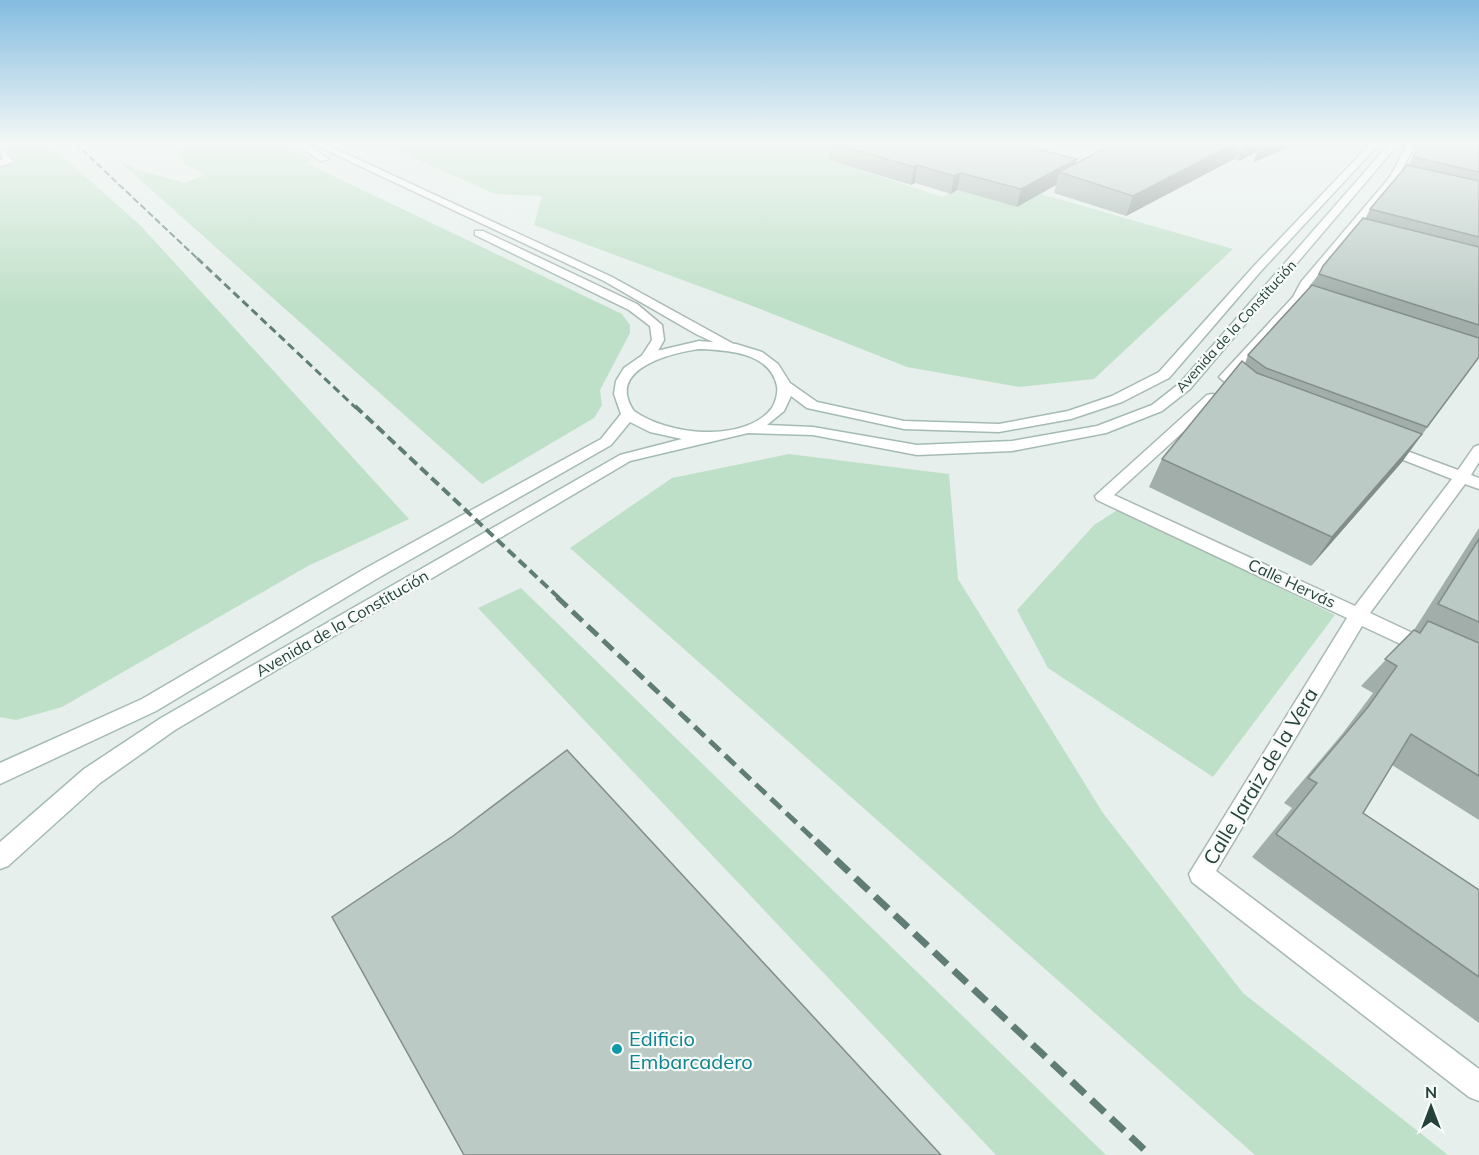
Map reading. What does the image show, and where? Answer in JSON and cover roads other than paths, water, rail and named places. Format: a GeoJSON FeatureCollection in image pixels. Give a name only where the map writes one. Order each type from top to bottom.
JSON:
{"type":"FeatureCollection","features":[{"type":"Feature","properties":{"kind":"main road"},"geometry":{"type":"LineString","coordinates":[[403,197],[633,306],[656,325],[658,340],[648,357]]}},
{"type":"Feature","properties":{"kind":"main road"},"geometry":{"type":"LineString","coordinates":[[431,197],[654,302],[697,331],[732,347],[757,355],[775,367],[786,386],[784,400],[772,416],[748,429],[711,437],[669,434],[642,424],[628,414],[621,402],[621,384],[631,369],[648,357],[668,350],[699,345],[732,347]]}},
{"type":"Feature","properties":{"kind":"main road","name":"Avenida de la Constitución"},"geometry":{"type":"LineString","coordinates":[[786,386],[812,405],[904,425],[999,428],[1071,415],[1117,399],[1164,375],[1257,269],[1325,197]]}},
{"type":"Feature","properties":{"kind":"main road","name":"Avenida de la Constitución"},"geometry":{"type":"LineString","coordinates":[[748,429],[813,431],[917,450],[1012,446],[1101,430],[1157,408],[1185,386],[1348,197]]}},
{"type":"Feature","properties":{"kind":"main road","name":"Avenida de la Constitución"},"geometry":{"type":"LineString","coordinates":[[1259,399],[1248,394],[1226,376],[1303,300],[1305,284],[1355,232],[1384,197]]}},
{"type":"Feature","properties":{"kind":"main road","name":"Calle Hervás"},"geometry":{"type":"LineString","coordinates":[[1212,398],[1103,496],[1359,614],[1446,658]]}},
{"type":"Feature","properties":{"kind":"main road","name":"Avenida de la Constitución"},"geometry":{"type":"LineString","coordinates":[[0,774],[149,705],[372,573],[606,442],[628,414]]}},
{"type":"Feature","properties":{"kind":"main road","name":"Avenida de la Constitución"},"geometry":{"type":"LineString","coordinates":[[0,858],[92,776],[168,724],[625,458],[711,437]]}},
{"type":"Feature","properties":{"kind":"main road"},"geometry":{"type":"LineString","coordinates":[[1365,440],[1470,481]]}},
{"type":"Feature","properties":{"kind":"main road","name":"Calle Jaraiz de la Vera"},"geometry":{"type":"LineString","coordinates":[[1479,450],[1470,481],[1359,614],[1201,874],[1479,1088]]}},
{"type":"Feature","properties":{"kind":"railway"},"geometry":{"type":"LineString","coordinates":[[132,197],[199,260]]}},
{"type":"Feature","properties":{"kind":"railway"},"geometry":{"type":"LineString","coordinates":[[197,258],[356,408]]}},
{"type":"Feature","properties":{"kind":"railway"},"geometry":{"type":"LineString","coordinates":[[355,406],[559,598]]}},
{"type":"Feature","properties":{"kind":"railway"},"geometry":{"type":"LineString","coordinates":[[557,597],[818,843]]}},
{"type":"Feature","properties":{"kind":"railway"},"geometry":{"type":"LineString","coordinates":[[816,841],[1150,1155]]}},
{"type":"Feature","properties":{"kind":"place","name":"Edificio Embarcadero"},"geometry":{"type":"Point","coordinates":[617,1049]}}]}
